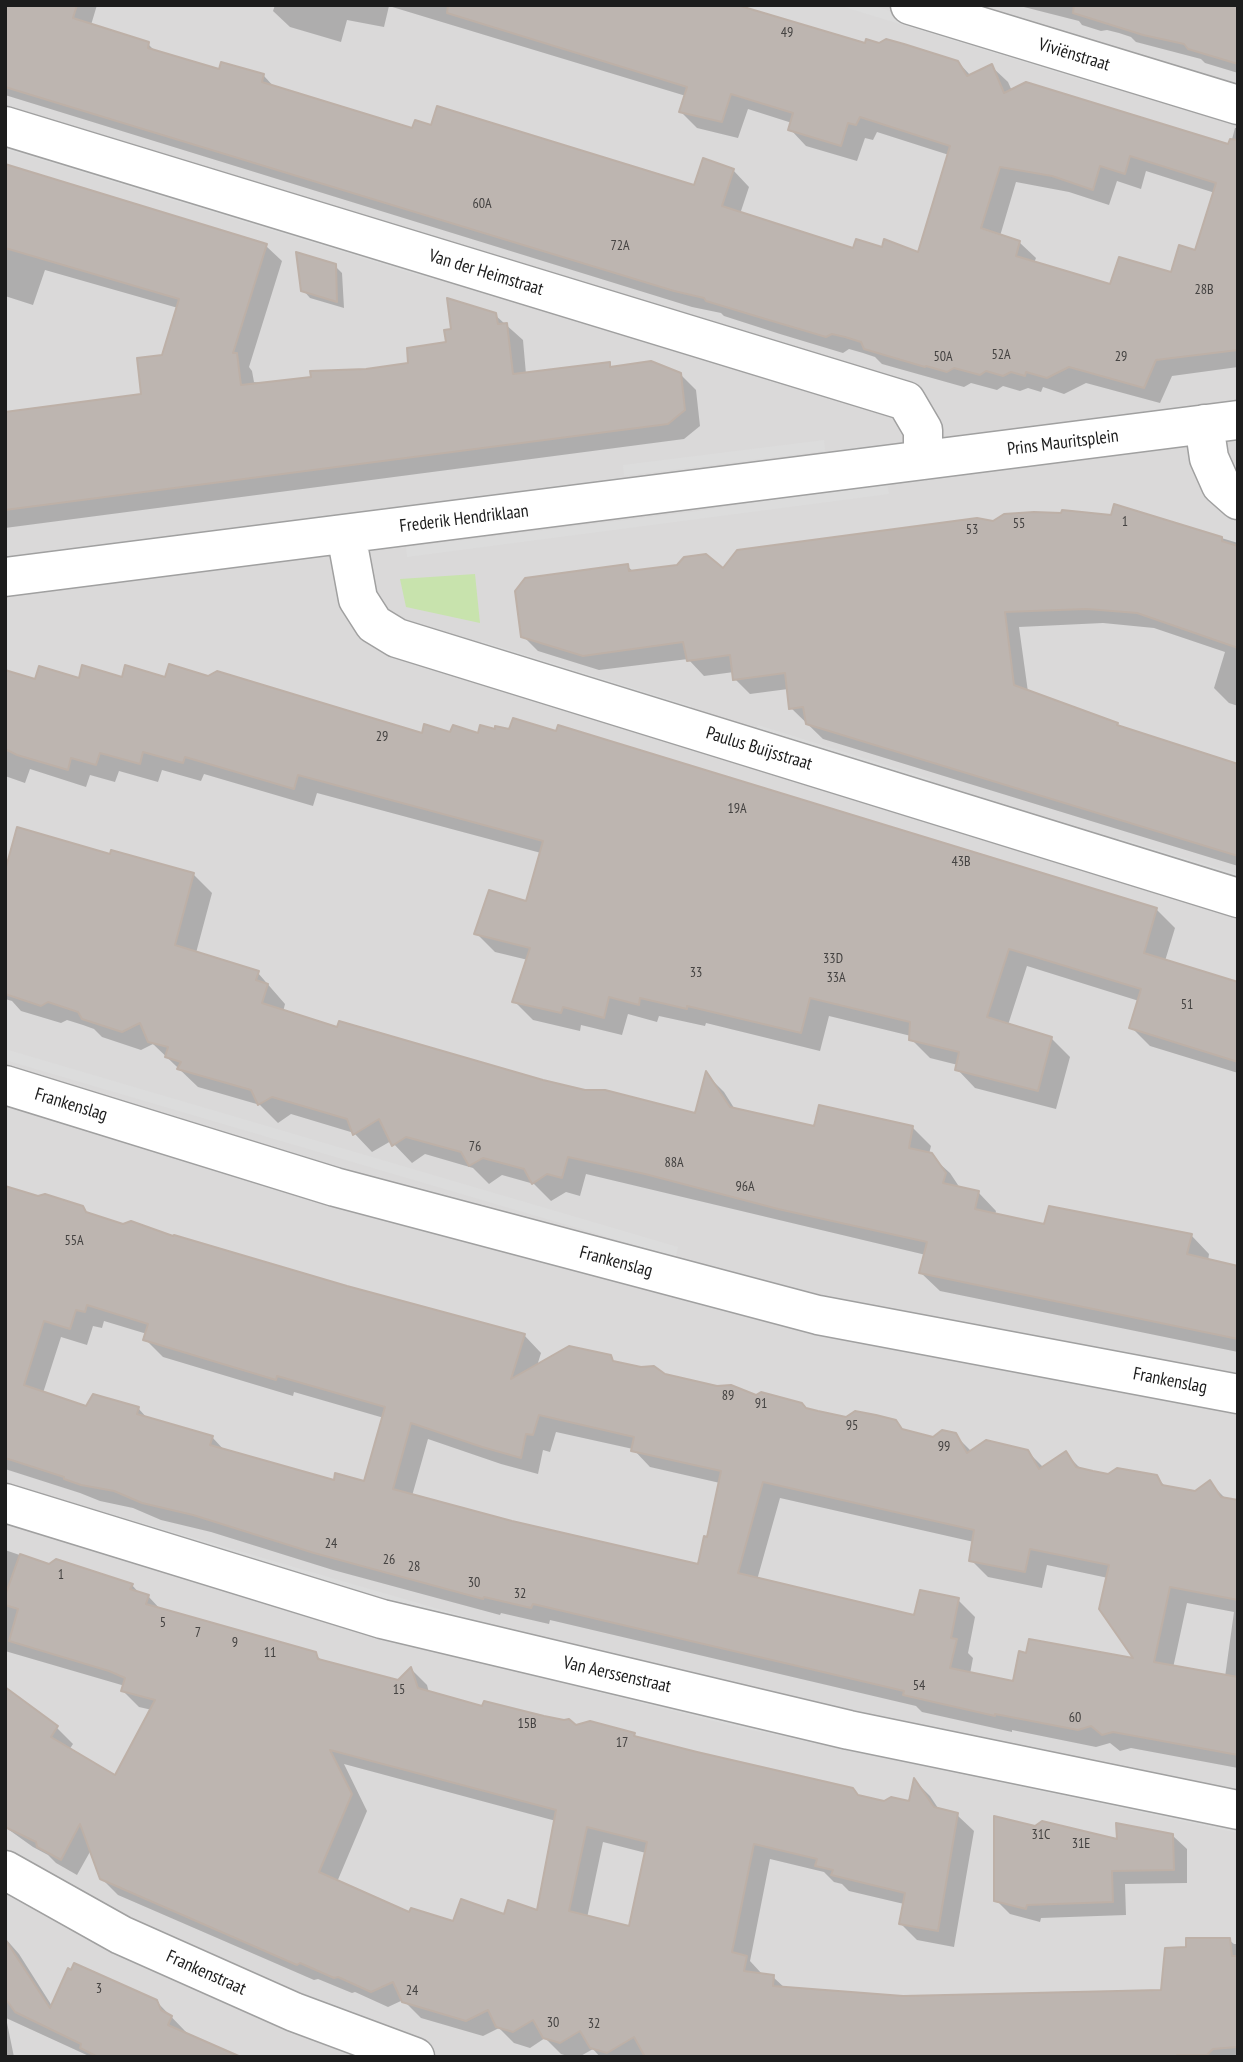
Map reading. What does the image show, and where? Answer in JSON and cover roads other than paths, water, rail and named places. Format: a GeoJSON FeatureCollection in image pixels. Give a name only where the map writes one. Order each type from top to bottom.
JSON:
{"type":"FeatureCollection","features":[{"type":"Feature","properties":{"kind":"street","name":"Viviënstraat"},"geometry":{"type":"LineString","coordinates":[[910,5],[1238,105]]}},
{"type":"Feature","properties":{"kind":"street","name":"Van der Heimstraat"},"geometry":{"type":"LineString","coordinates":[[5,126],[906,401],[923,430],[923,460]]}},
{"type":"Feature","properties":{"kind":"street","name":"Prins Mauritsplein"},"geometry":{"type":"LineString","coordinates":[[923,460],[1221,422],[1209,458],[1221,485],[1238,500]]}},
{"type":"Feature","properties":{"kind":"street","name":"Frederik Hendriklaan"},"geometry":{"type":"LineString","coordinates":[[5,577],[923,460]]}},
{"type":"Feature","properties":{"kind":"street","name":"Paulus Buijsstraat"},"geometry":{"type":"LineString","coordinates":[[345,534],[358,599],[374,624],[397,638],[1238,898]]}},
{"type":"Feature","properties":{"kind":"street","name":"Frankenslag"},"geometry":{"type":"LineString","coordinates":[[5,1085],[335,1187],[818,1315],[1238,1394]]}},
{"type":"Feature","properties":{"kind":"street","name":"Van Aerssenstraat"},"geometry":{"type":"LineString","coordinates":[[5,1503],[382,1619],[849,1731],[1238,1810]]}},
{"type":"Feature","properties":{"kind":"street","name":"Frankenstraat"},"geometry":{"type":"LineString","coordinates":[[5,1870],[133,1940],[294,2012],[415,2057]]}}]}
